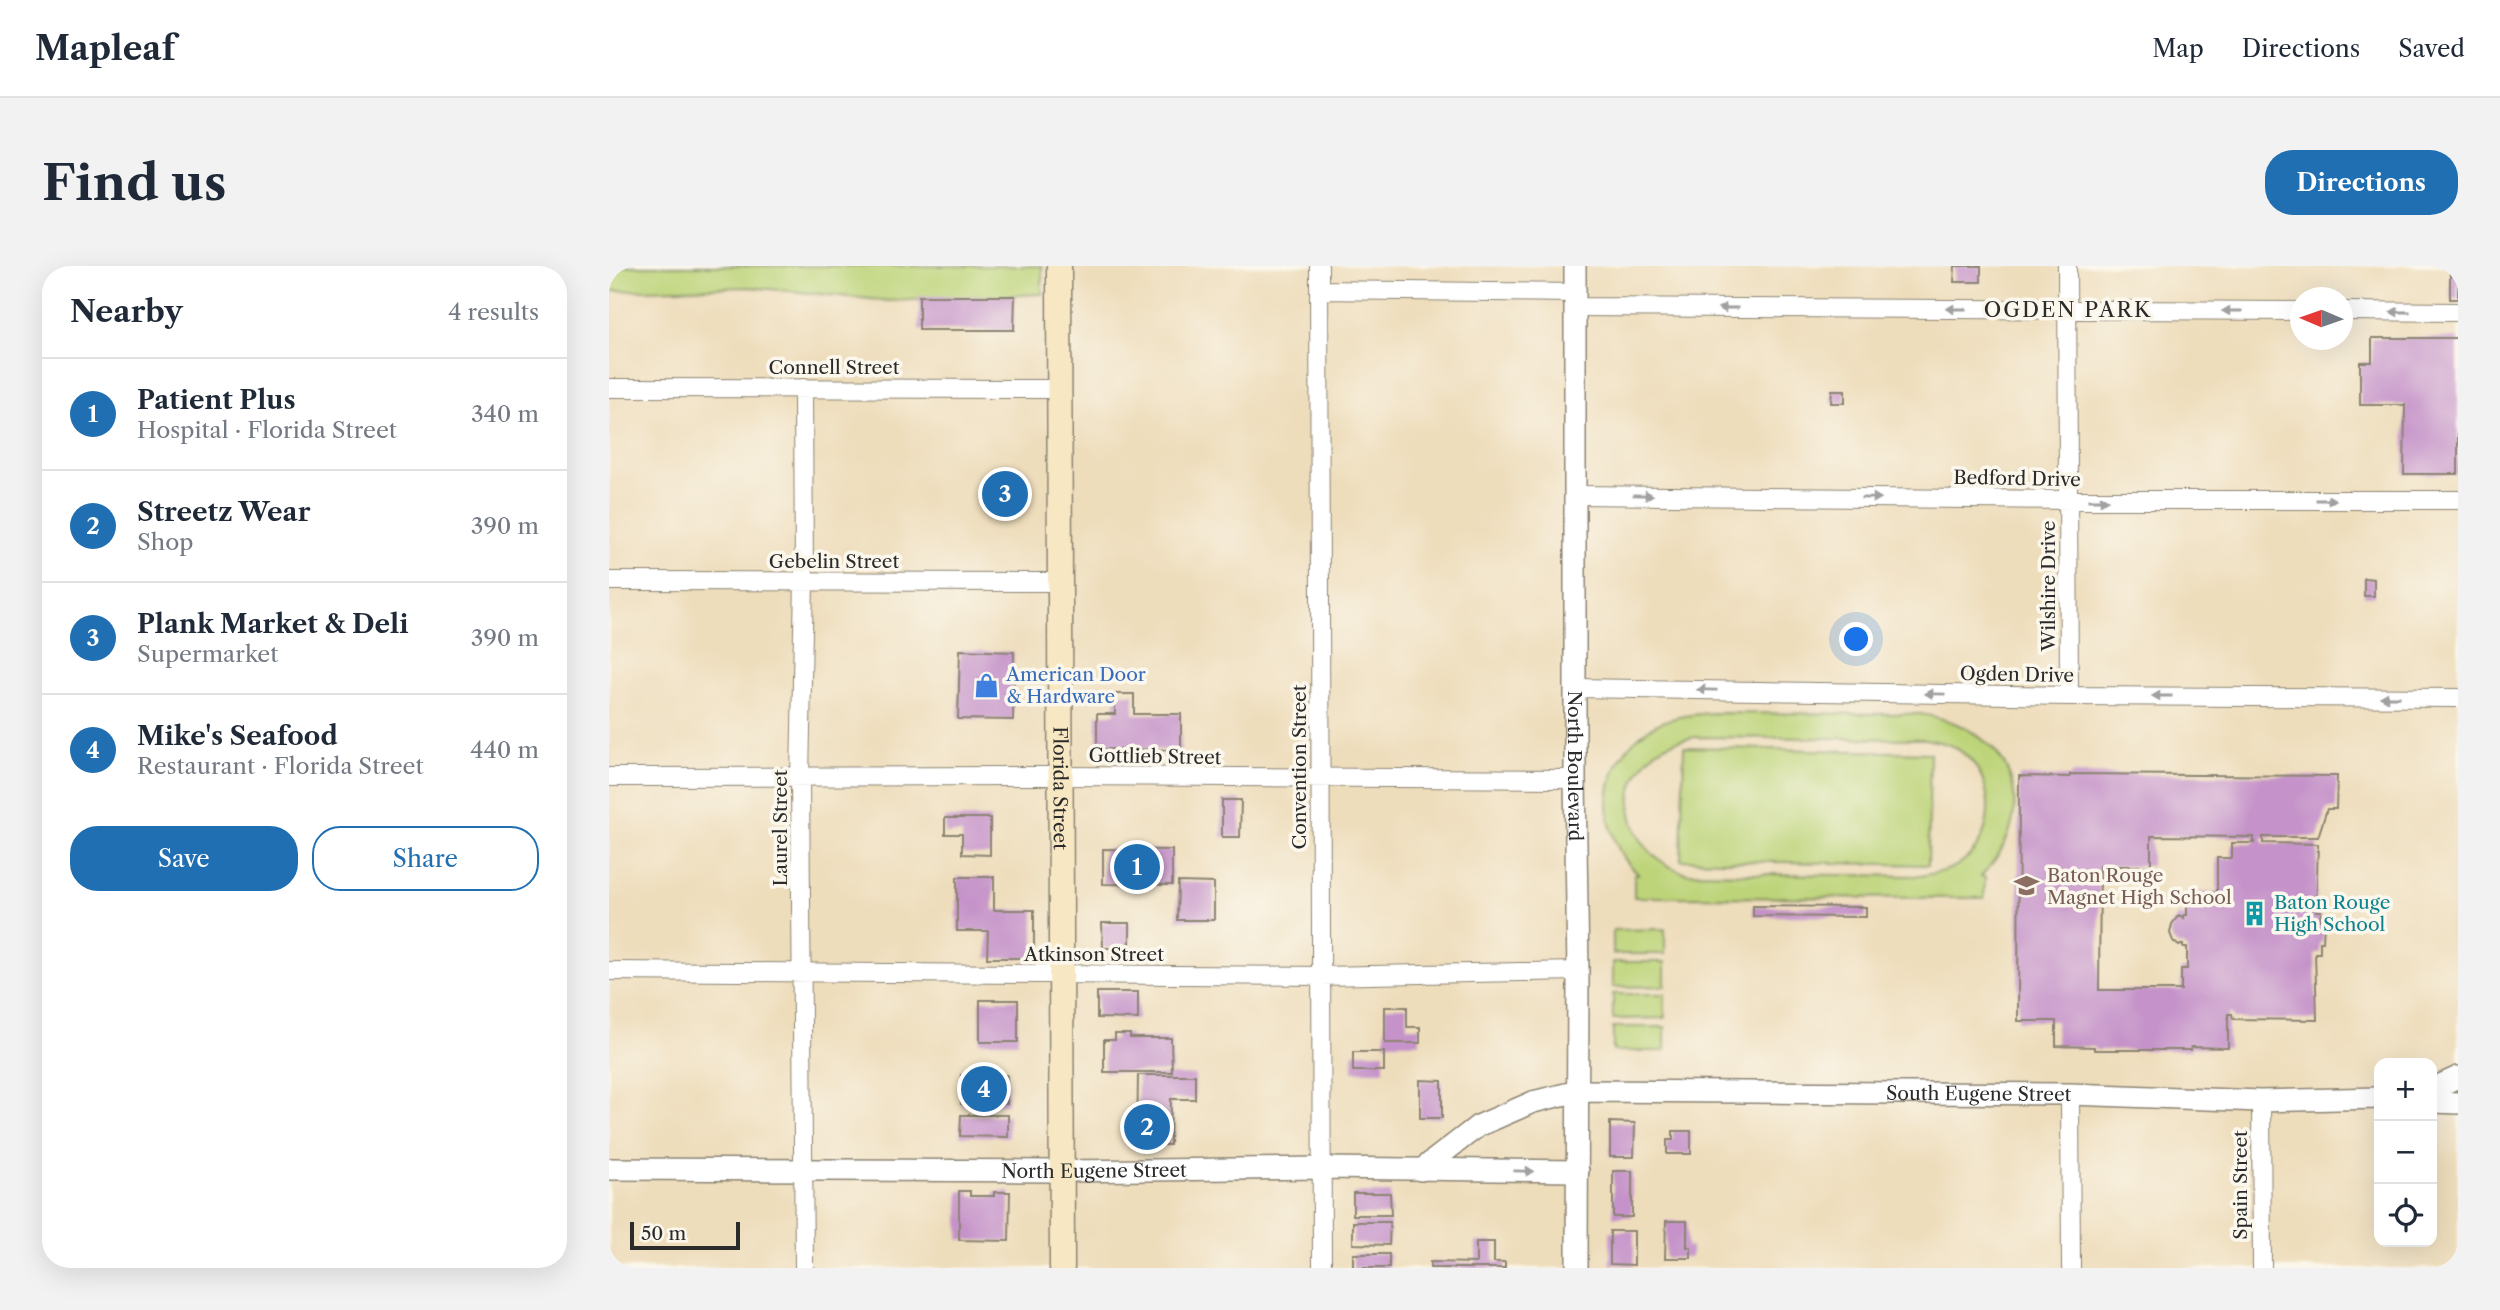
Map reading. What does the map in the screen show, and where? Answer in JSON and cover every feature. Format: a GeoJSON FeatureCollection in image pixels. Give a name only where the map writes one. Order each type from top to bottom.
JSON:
{"type":"FeatureCollection","features":[{"type":"Feature","properties":{"kind":"main road","name":"Florida Street"},"geometry":{"type":"LineString","coordinates":[[1059,266],[1062,1268]]}},
{"type":"Feature","properties":{"kind":"street","name":"Convention Street"},"geometry":{"type":"LineString","coordinates":[[1319,266],[1322,1268]]}},
{"type":"Feature","properties":{"kind":"street","name":"North Boulevard"},"geometry":{"type":"LineString","coordinates":[[1575,266],[1577,1268]]}},
{"type":"Feature","properties":{"kind":"street","name":"Wilshire Drive"},"geometry":{"type":"LineString","coordinates":[[2067,266],[2069,696]]}},
{"type":"Feature","properties":{"kind":"street"},"geometry":{"type":"LineString","coordinates":[[1319,290],[1575,300],[2068,310],[2290,311]]}},
{"type":"Feature","properties":{"kind":"street"},"geometry":{"type":"LineString","coordinates":[[2353,311],[2458,312]]}},
{"type":"Feature","properties":{"kind":"street","name":"Connell Street"},"geometry":{"type":"LineString","coordinates":[[609,388],[1060,389]]}},
{"type":"Feature","properties":{"kind":"street","name":"Laurel Street"},"geometry":{"type":"LineString","coordinates":[[803,388],[804,582],[800,778],[804,1268]]}},
{"type":"Feature","properties":{"kind":"street","name":"Bedford Drive"},"geometry":{"type":"LineString","coordinates":[[1575,495],[2070,500],[2458,500]]}},
{"type":"Feature","properties":{"kind":"street","name":"Gebelin Street"},"geometry":{"type":"LineString","coordinates":[[609,582],[1059,582]]}},
{"type":"Feature","properties":{"kind":"street","name":"Ogden Drive"},"geometry":{"type":"LineString","coordinates":[[1575,688],[2069,696],[2458,698]]}},
{"type":"Feature","properties":{"kind":"street","name":"Gottlieb Street"},"geometry":{"type":"LineString","coordinates":[[609,778],[1059,776],[1575,779]]}},
{"type":"Feature","properties":{"kind":"street","name":"Atkinson Street"},"geometry":{"type":"LineString","coordinates":[[609,971],[1321,976],[1578,971]]}},
{"type":"Feature","properties":{"kind":"street"},"geometry":{"type":"LineString","coordinates":[[2437,1087],[2458,1077]]}},
{"type":"Feature","properties":{"kind":"street","name":"South Eugene Street"},"geometry":{"type":"LineString","coordinates":[[1421,1170],[1478,1126],[1533,1102],[1577,1091],[2070,1094],[2260,1101],[2374,1098]]}},
{"type":"Feature","properties":{"kind":"street"},"geometry":{"type":"LineString","coordinates":[[2070,1094],[2071,1268]]}},
{"type":"Feature","properties":{"kind":"street","name":"Spain Street"},"geometry":{"type":"LineString","coordinates":[[2260,1101],[2262,1268]]}},
{"type":"Feature","properties":{"kind":"street"},"geometry":{"type":"LineString","coordinates":[[2437,1102],[2458,1103]]}},
{"type":"Feature","properties":{"kind":"street","name":"North Eugene Street"},"geometry":{"type":"LineString","coordinates":[[609,1169],[1062,1171],[1322,1168],[1578,1171]]}},
{"type":"Feature","properties":{"kind":"green space"},"geometry":{"type":"Polygon","coordinates":[[[609,266],[1042,266],[1042,294],[890,301],[749,287],[609,291],[609,266]]]}},
{"type":"Feature","properties":{"kind":"green space"},"geometry":{"type":"Polygon","coordinates":[[[1705,713],[1920,714],[1951,722],[1977,735],[1996,753],[2009,774],[2014,798],[2012,823],[2001,850],[1981,876],[1985,877],[1984,898],[1634,897],[1634,875],[1638,874],[1624,858],[1614,839],[1609,819],[1608,798],[1612,778],[1620,759],[1633,742],[1650,728],[1672,719],[1705,713]],[[1695,737],[1668,744],[1654,753],[1640,769],[1630,804],[1633,822],[1640,839],[1652,853],[1667,865],[1686,873],[1921,876],[1953,868],[1975,850],[1983,835],[1988,801],[1977,769],[1966,756],[1949,745],[1925,739],[1695,737]]]}},
{"type":"Feature","properties":{"kind":"green space"},"geometry":{"type":"Polygon","coordinates":[[[1684,747],[1930,753],[1928,865],[1681,860],[1684,747]]]}},
{"type":"Feature","properties":{"kind":"green space"},"geometry":{"type":"Polygon","coordinates":[[[1665,929],[1665,954],[1613,954],[1613,930],[1665,929]]]}},
{"type":"Feature","properties":{"kind":"green space"},"geometry":{"type":"Polygon","coordinates":[[[1613,962],[1665,962],[1665,986],[1613,987],[1613,962]]]}},
{"type":"Feature","properties":{"kind":"green space"},"geometry":{"type":"Polygon","coordinates":[[[1613,994],[1665,994],[1665,1018],[1613,1019],[1613,994]]]}},
{"type":"Feature","properties":{"kind":"green space"},"geometry":{"type":"Polygon","coordinates":[[[1613,1027],[1665,1027],[1665,1051],[1613,1051],[1613,1027]]]}},
{"type":"Feature","properties":{"kind":"building"},"geometry":{"type":"Polygon","coordinates":[[[1955,266],[1981,266],[1981,282],[1954,282],[1955,266]]]}},
{"type":"Feature","properties":{"kind":"building"},"geometry":{"type":"Polygon","coordinates":[[[2450,267],[2458,267],[2458,299],[2450,299],[2450,267]]]}},
{"type":"Feature","properties":{"kind":"building"},"geometry":{"type":"Polygon","coordinates":[[[919,296],[1015,296],[1014,330],[919,330],[919,296]]]}},
{"type":"Feature","properties":{"kind":"building"},"geometry":{"type":"Polygon","coordinates":[[[2372,338],[2458,338],[2458,474],[2404,474],[2405,405],[2360,405],[2360,362],[2372,362],[2372,338]]]}},
{"type":"Feature","properties":{"kind":"building"},"geometry":{"type":"Polygon","coordinates":[[[1832,390],[1845,390],[1845,403],[1831,403],[1832,390]]]}},
{"type":"Feature","properties":{"kind":"building"},"geometry":{"type":"Polygon","coordinates":[[[2364,578],[2374,579],[2374,596],[2364,596],[2364,578]]]}},
{"type":"Feature","properties":{"kind":"building","name":"American Door & Hardware"},"geometry":{"type":"Polygon","coordinates":[[[960,650],[1014,652],[1013,720],[958,719],[960,650]]]}},
{"type":"Feature","properties":{"kind":"building"},"geometry":{"type":"Polygon","coordinates":[[[1115,694],[1134,694],[1134,714],[1181,714],[1181,750],[1097,749],[1097,714],[1115,714],[1115,694]]]}},
{"type":"Feature","properties":{"kind":"building","name":"Baton Rouge High School"},"geometry":{"type":"Polygon","coordinates":[[[2070,774],[2337,776],[2336,809],[2327,809],[2318,837],[2263,837],[2263,843],[2318,844],[2316,911],[2321,911],[2320,921],[2324,921],[2320,953],[2315,953],[2317,1020],[2233,1019],[2232,1014],[2228,1014],[2228,1048],[2191,1047],[2191,1050],[2094,1050],[2094,1047],[2056,1046],[2056,1021],[2018,1021],[2019,776],[2070,777],[2070,774]],[[2151,836],[2151,866],[2100,866],[2099,990],[2181,990],[2181,969],[2187,969],[2187,947],[2183,947],[2183,944],[2179,946],[2170,933],[2172,924],[2179,915],[2184,918],[2184,915],[2187,915],[2187,892],[2217,893],[2217,858],[2232,858],[2232,843],[2254,843],[2254,837],[2151,836]]]}},
{"type":"Feature","properties":{"kind":"building"},"geometry":{"type":"Polygon","coordinates":[[[1222,800],[1241,800],[1240,837],[1222,837],[1222,800]]]}},
{"type":"Feature","properties":{"kind":"building"},"geometry":{"type":"Polygon","coordinates":[[[945,818],[990,818],[990,855],[962,854],[962,834],[945,834],[945,818]]]}},
{"type":"Feature","properties":{"kind":"building"},"geometry":{"type":"Polygon","coordinates":[[[1103,849],[1172,850],[1172,885],[1103,884],[1103,849]]]}},
{"type":"Feature","properties":{"kind":"building"},"geometry":{"type":"Polygon","coordinates":[[[957,877],[994,877],[994,910],[1034,910],[1034,958],[987,958],[988,931],[957,931],[957,877]]]}},
{"type":"Feature","properties":{"kind":"building"},"geometry":{"type":"Polygon","coordinates":[[[1178,882],[1214,883],[1214,920],[1177,920],[1178,882]]]}},
{"type":"Feature","properties":{"kind":"building"},"geometry":{"type":"Polygon","coordinates":[[[1753,906],[1866,907],[1866,917],[1753,916],[1753,906]]]}},
{"type":"Feature","properties":{"kind":"building"},"geometry":{"type":"Polygon","coordinates":[[[1102,923],[1130,923],[1130,948],[1103,948],[1102,923]]]}},
{"type":"Feature","properties":{"kind":"building"},"geometry":{"type":"Polygon","coordinates":[[[1097,992],[1138,992],[1138,1019],[1097,1018],[1097,992]]]}},
{"type":"Feature","properties":{"kind":"building"},"geometry":{"type":"Polygon","coordinates":[[[980,1000],[1018,1000],[1018,1042],[980,1042],[980,1000]]]}},
{"type":"Feature","properties":{"kind":"building"},"geometry":{"type":"Polygon","coordinates":[[[1385,1007],[1407,1007],[1407,1027],[1420,1027],[1420,1043],[1385,1043],[1385,1007]]]}},
{"type":"Feature","properties":{"kind":"building"},"geometry":{"type":"Polygon","coordinates":[[[1115,1034],[1130,1034],[1130,1038],[1171,1038],[1172,1072],[1104,1072],[1104,1040],[1115,1040],[1115,1034]]]}},
{"type":"Feature","properties":{"kind":"building"},"geometry":{"type":"Polygon","coordinates":[[[1353,1052],[1384,1052],[1384,1071],[1353,1071],[1353,1052]]]}},
{"type":"Feature","properties":{"kind":"building"},"geometry":{"type":"Polygon","coordinates":[[[961,1075],[1007,1075],[1007,1104],[961,1104],[961,1075]]]}},
{"type":"Feature","properties":{"kind":"building"},"geometry":{"type":"Polygon","coordinates":[[[1138,1075],[1195,1075],[1195,1099],[1171,1099],[1170,1145],[1137,1145],[1138,1075]]]}},
{"type":"Feature","properties":{"kind":"building"},"geometry":{"type":"Polygon","coordinates":[[[1420,1080],[1442,1081],[1442,1118],[1420,1118],[1420,1080]]]}},
{"type":"Feature","properties":{"kind":"building"},"geometry":{"type":"Polygon","coordinates":[[[961,1115],[1008,1115],[1008,1137],[960,1136],[961,1115]]]}},
{"type":"Feature","properties":{"kind":"building"},"geometry":{"type":"Polygon","coordinates":[[[1610,1122],[1635,1123],[1634,1157],[1610,1157],[1610,1122]]]}},
{"type":"Feature","properties":{"kind":"building"},"geometry":{"type":"Polygon","coordinates":[[[1673,1131],[1691,1131],[1691,1154],[1667,1154],[1667,1140],[1673,1140],[1673,1131]]]}},
{"type":"Feature","properties":{"kind":"building"},"geometry":{"type":"Polygon","coordinates":[[[1613,1171],[1632,1171],[1632,1217],[1613,1217],[1613,1171]]]}},
{"type":"Feature","properties":{"kind":"building"},"geometry":{"type":"Polygon","coordinates":[[[959,1191],[970,1191],[970,1196],[994,1196],[994,1192],[1010,1192],[1009,1241],[959,1240],[959,1191]]]}},
{"type":"Feature","properties":{"kind":"building"},"geometry":{"type":"Polygon","coordinates":[[[1353,1193],[1390,1193],[1391,1215],[1353,1215],[1353,1193]]]}},
{"type":"Feature","properties":{"kind":"building"},"geometry":{"type":"Polygon","coordinates":[[[1666,1221],[1687,1221],[1687,1247],[1691,1247],[1691,1258],[1665,1258],[1666,1221]]]}},
{"type":"Feature","properties":{"kind":"building"},"geometry":{"type":"Polygon","coordinates":[[[1353,1222],[1390,1222],[1389,1245],[1353,1244],[1353,1222]]]}},
{"type":"Feature","properties":{"kind":"building"},"geometry":{"type":"Polygon","coordinates":[[[1610,1231],[1634,1231],[1634,1265],[1610,1264],[1610,1231]]]}},
{"type":"Feature","properties":{"kind":"building"},"geometry":{"type":"Polygon","coordinates":[[[1476,1242],[1494,1242],[1494,1262],[1505,1262],[1505,1268],[1430,1268],[1430,1262],[1476,1263],[1476,1242]]]}},
{"type":"Feature","properties":{"kind":"building"},"geometry":{"type":"Polygon","coordinates":[[[1353,1254],[1389,1254],[1389,1268],[1353,1268],[1353,1254]]]}},
{"type":"Feature","properties":{"kind":"place","name":"Plank Market & Deli"},"geometry":{"type":"Point","coordinates":[1005,494]}},
{"type":"Feature","properties":{"kind":"place","name":"American Door & Hardware"},"geometry":{"type":"Point","coordinates":[986,685]}},
{"type":"Feature","properties":{"kind":"place","name":"Patient Plus"},"geometry":{"type":"Point","coordinates":[1137,867]}},
{"type":"Feature","properties":{"kind":"place","name":"Baton Rouge Magnet High School"},"geometry":{"type":"Point","coordinates":[2027,886]}},
{"type":"Feature","properties":{"kind":"place","name":"Baton Rouge High School"},"geometry":{"type":"Point","coordinates":[2254,913]}},
{"type":"Feature","properties":{"kind":"place","name":"Mike's Seafood"},"geometry":{"type":"Point","coordinates":[984,1089]}},
{"type":"Feature","properties":{"kind":"place","name":"Streetz Wear"},"geometry":{"type":"Point","coordinates":[1147,1127]}},
{"type":"Feature","properties":{"kind":"district","name":"OGDEN PARK"},"geometry":{"type":"Point","coordinates":[2068,310]}}]}
